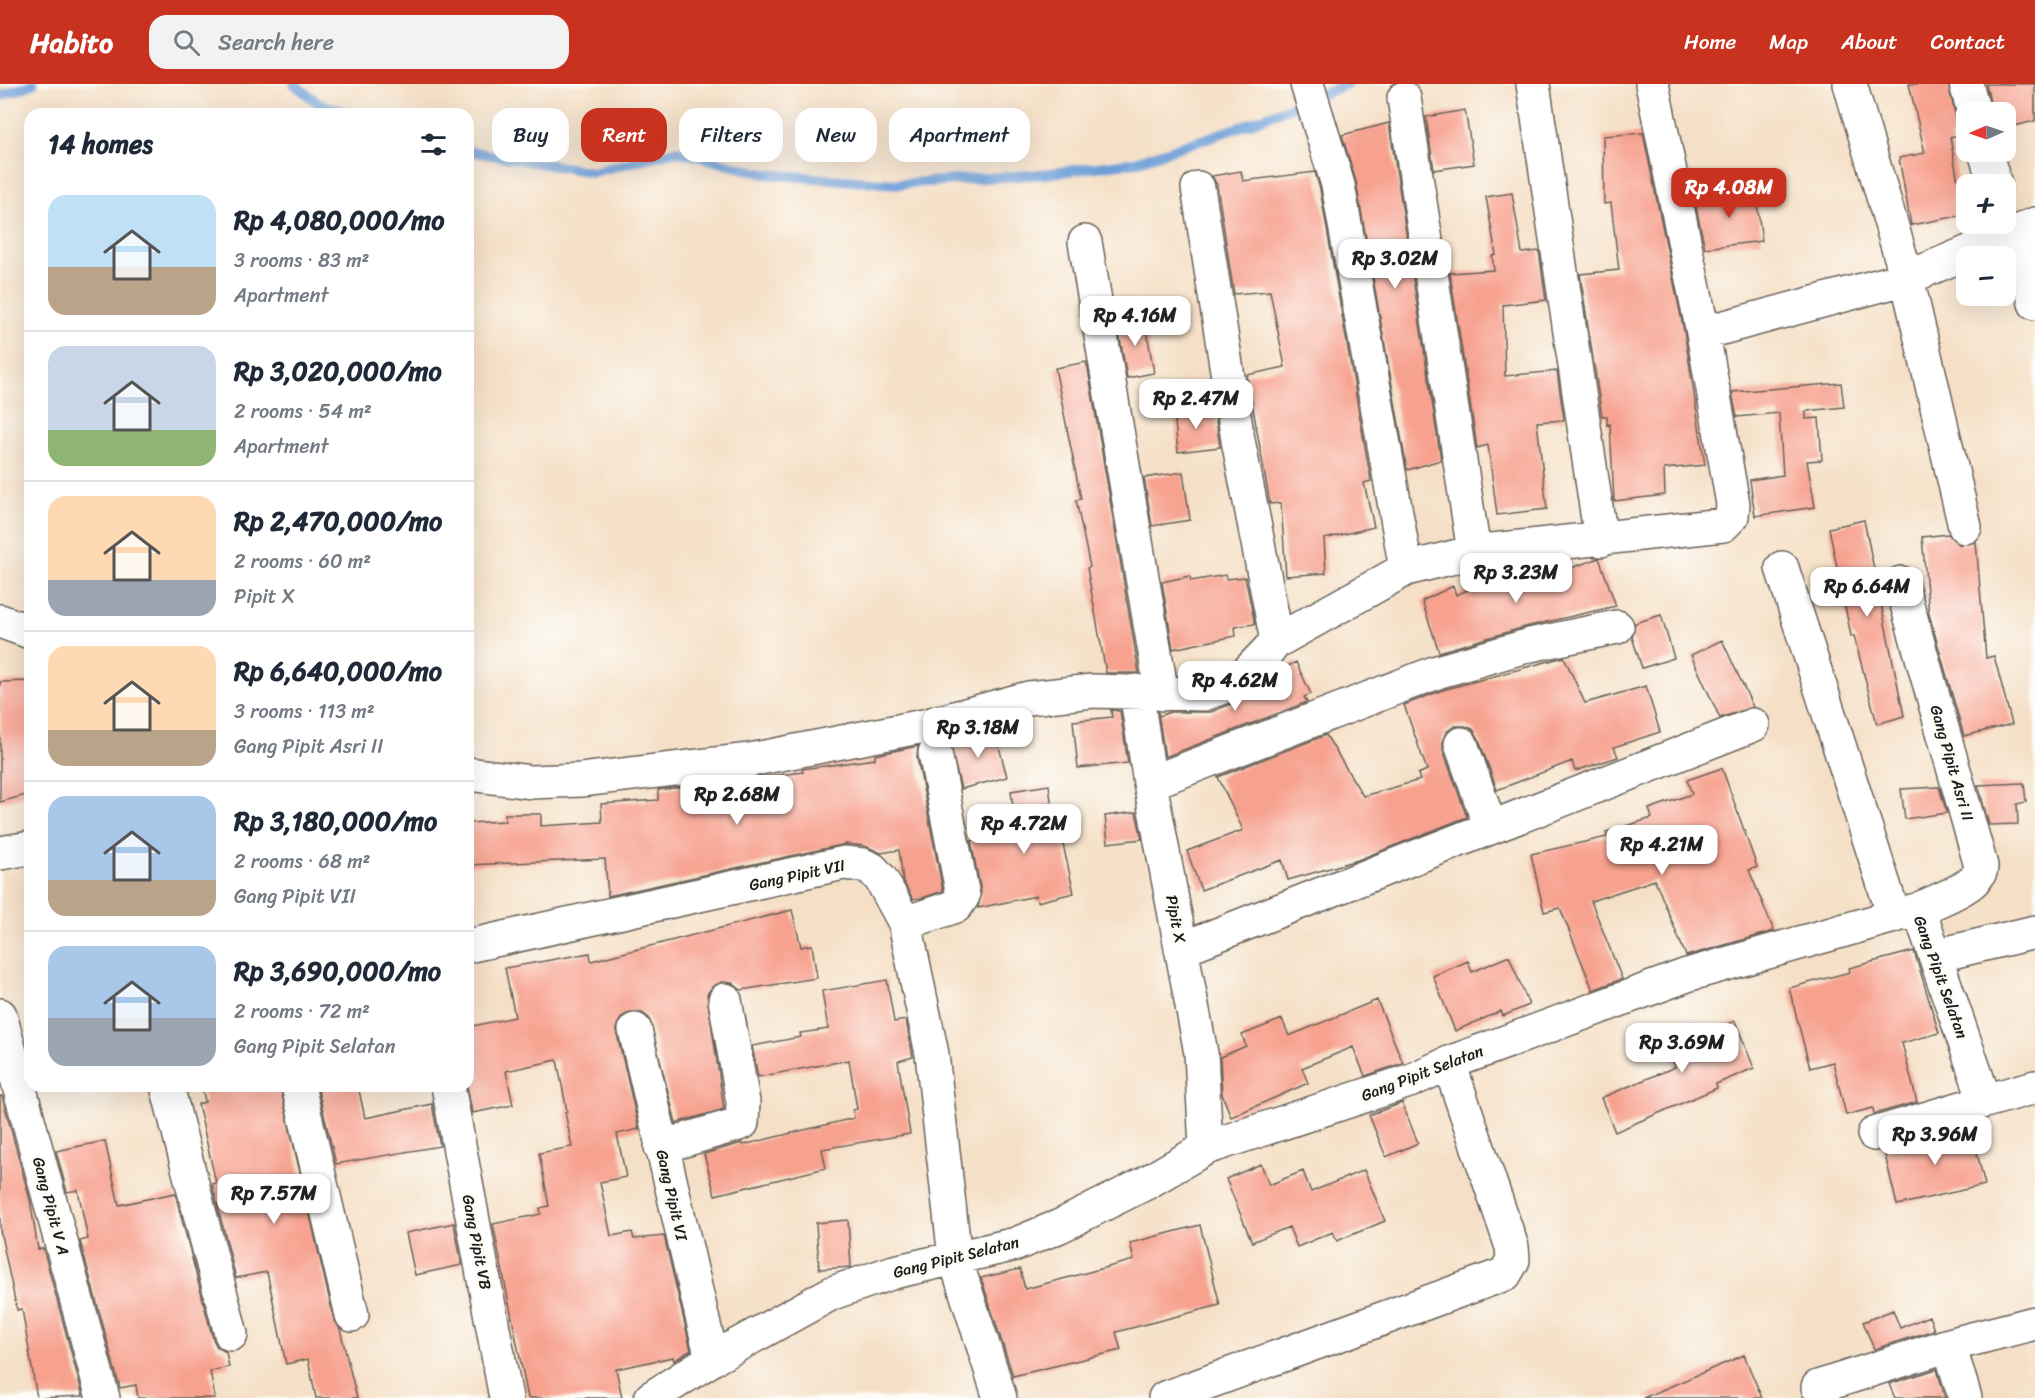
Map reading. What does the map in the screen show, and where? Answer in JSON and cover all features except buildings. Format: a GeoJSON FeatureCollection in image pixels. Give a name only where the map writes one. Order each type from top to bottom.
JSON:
{"type":"FeatureCollection","features":[{"type":"Feature","properties":{"kind":"street"},"geometry":{"type":"LineString","coordinates":[[1307,84],[1338,185],[1406,569]]}},
{"type":"Feature","properties":{"kind":"street"},"geometry":{"type":"LineString","coordinates":[[1533,84],[1601,540]]}},
{"type":"Feature","properties":{"kind":"street"},"geometry":{"type":"LineString","coordinates":[[474,775],[531,782],[581,780],[750,760],[929,725],[1029,698],[1092,691],[1204,694],[1229,687],[1239,681],[1277,641],[1406,569],[1474,552],[1723,525],[1732,516],[1733,504],[1703,333],[1652,84]]}},
{"type":"Feature","properties":{"kind":"street"},"geometry":{"type":"LineString","coordinates":[[1850,84],[1907,278],[1965,527]]}},
{"type":"Feature","properties":{"kind":"street"},"geometry":{"type":"LineString","coordinates":[[1966,84],[1971,102]]}},
{"type":"Feature","properties":{"kind":"street"},"geometry":{"type":"LineString","coordinates":[[1404,98],[1474,552]]}},
{"type":"Feature","properties":{"kind":"street"},"geometry":{"type":"LineString","coordinates":[[1198,188],[1238,440],[1277,641]]}},
{"type":"Feature","properties":{"kind":"street"},"geometry":{"type":"LineString","coordinates":[[1703,333],[1907,278],[2017,228],[2035,303]]}},
{"type":"Feature","properties":{"kind":"street","name":"Pipit X"},"geometry":{"type":"LineString","coordinates":[[1085,242],[1149,693],[1150,783],[1201,1053],[1206,1148]]}},
{"type":"Feature","properties":{"kind":"street"},"geometry":{"type":"LineString","coordinates":[[1782,568],[1906,912]]}},
{"type":"Feature","properties":{"kind":"street","name":"Gang Pipit Asri II"},"geometry":{"type":"LineString","coordinates":[[1901,582],[1981,866],[1978,878],[1970,885],[1906,912]]}},
{"type":"Feature","properties":{"kind":"street"},"geometry":{"type":"LineString","coordinates":[[0,621],[24,630]]}},
{"type":"Feature","properties":{"kind":"street"},"geometry":{"type":"LineString","coordinates":[[1150,783],[1437,672],[1530,645],[1617,627]]}},
{"type":"Feature","properties":{"kind":"street"},"geometry":{"type":"LineString","coordinates":[[1181,949],[1490,826],[1753,725]]}},
{"type":"Feature","properties":{"kind":"street"},"geometry":{"type":"LineString","coordinates":[[1461,744],[1490,826]]}},
{"type":"Feature","properties":{"kind":"street"},"geometry":{"type":"LineString","coordinates":[[905,923],[956,906],[963,896],[935,753]]}},
{"type":"Feature","properties":{"kind":"street"},"geometry":{"type":"LineString","coordinates":[[0,853],[24,849]]}},
{"type":"Feature","properties":{"kind":"street","name":"Gang Pipit VII"},"geometry":{"type":"LineString","coordinates":[[474,945],[844,863],[863,865],[872,869],[881,879],[905,923],[932,1054],[955,1258],[1000,1398]]}},
{"type":"Feature","properties":{"kind":"street","name":"Gang Pipit Selatan"},"geometry":{"type":"LineString","coordinates":[[651,1398],[711,1359],[832,1293],[894,1272],[1016,1244],[1060,1226],[1146,1183],[1206,1148],[1412,1080],[1449,1063],[1687,975],[1906,912],[1935,956],[1985,1101]]}},
{"type":"Feature","properties":{"kind":"street"},"geometry":{"type":"LineString","coordinates":[[1935,956],[2035,932]]}},
{"type":"Feature","properties":{"kind":"street"},"geometry":{"type":"LineString","coordinates":[[661,1147],[742,1123],[743,1102],[725,1000]]}},
{"type":"Feature","properties":{"kind":"street","name":"Gang Pipit V A"},"geometry":{"type":"LineString","coordinates":[[0,1015],[103,1398]]}},
{"type":"Feature","properties":{"kind":"street","name":"Gang Pipit VI"},"geometry":{"type":"LineString","coordinates":[[635,1030],[711,1359]]}},
{"type":"Feature","properties":{"kind":"street"},"geometry":{"type":"LineString","coordinates":[[1165,1398],[1505,1274],[1513,1260],[1512,1247],[1449,1063]]}},
{"type":"Feature","properties":{"kind":"street"},"geometry":{"type":"LineString","coordinates":[[1874,1134],[2035,1087]]}},
{"type":"Feature","properties":{"kind":"street"},"geometry":{"type":"LineString","coordinates":[[169,1092],[231,1334]]}},
{"type":"Feature","properties":{"kind":"street"},"geometry":{"type":"LineString","coordinates":[[299,1092],[352,1315]]}},
{"type":"Feature","properties":{"kind":"street","name":"Gang Pipit VB"},"geometry":{"type":"LineString","coordinates":[[449,1092],[506,1398]]}},
{"type":"Feature","properties":{"kind":"street"},"geometry":{"type":"LineString","coordinates":[[1818,1387],[1949,1345],[2035,1323]]}},
{"type":"Feature","properties":{"kind":"street"},"geometry":{"type":"LineString","coordinates":[[1949,1345],[1965,1398]]}},
{"type":"Feature","properties":{"kind":"waterway"},"geometry":{"type":"LineString","coordinates":[[0,96],[33,84]]}},
{"type":"Feature","properties":{"kind":"waterway"},"geometry":{"type":"LineString","coordinates":[[294,84],[318,103],[333,108]]}},
{"type":"Feature","properties":{"kind":"waterway"},"geometry":{"type":"LineString","coordinates":[[474,152],[593,172],[676,151],[765,174],[896,184],[1045,174],[1135,162],[1246,125],[1347,84]]}}]}
